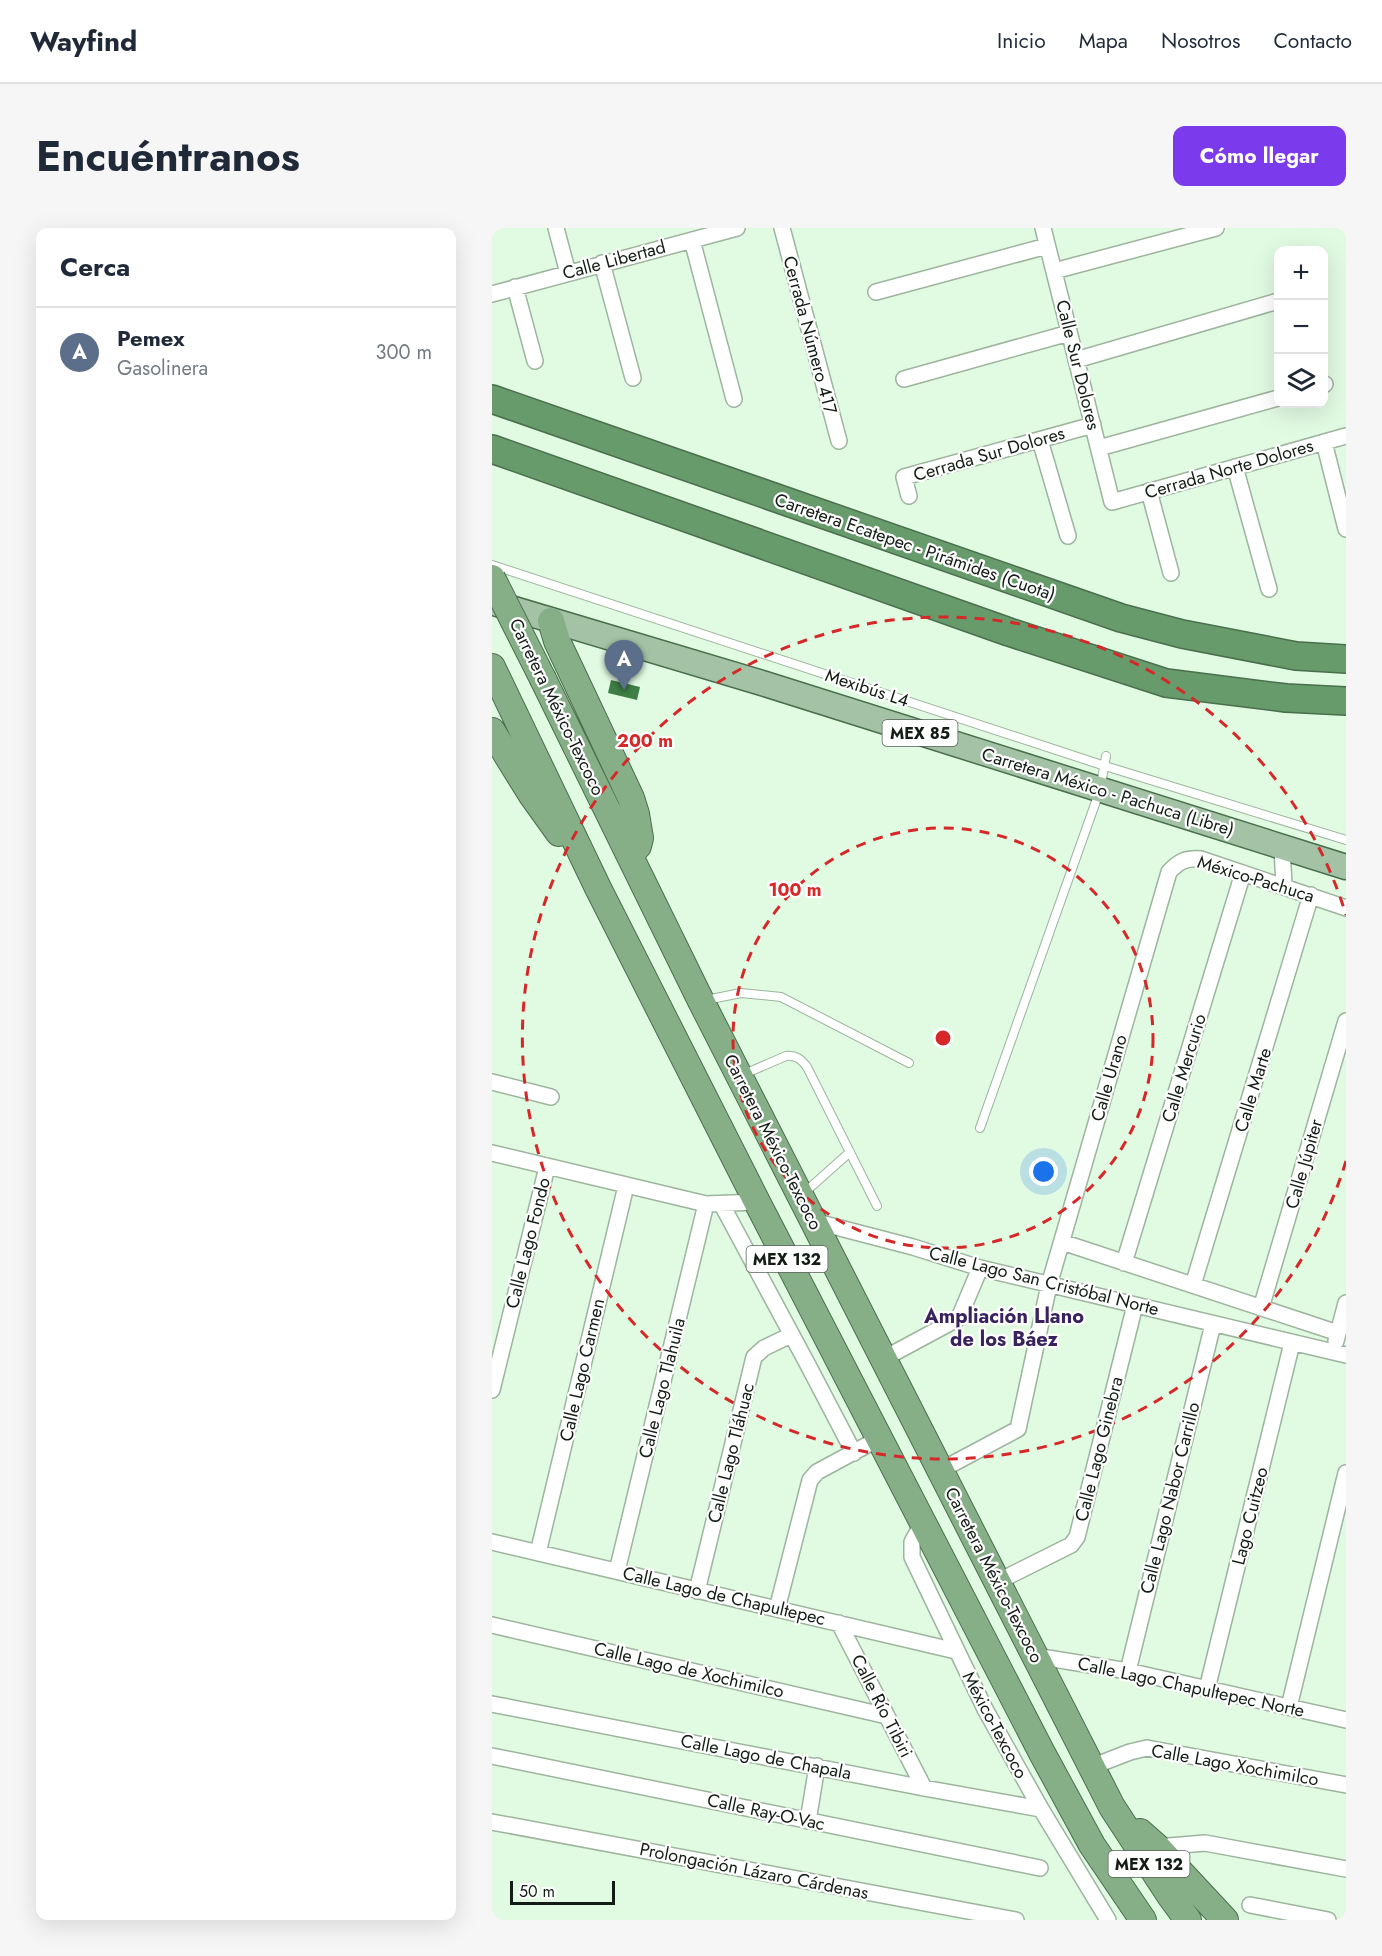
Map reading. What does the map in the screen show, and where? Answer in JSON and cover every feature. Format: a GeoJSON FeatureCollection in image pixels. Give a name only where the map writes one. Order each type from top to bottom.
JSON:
{"type":"FeatureCollection","features":[{"type":"Feature","properties":{"kind":"highway","name":"Carretera Ecatepec - Pirámides (Cuota)"},"geometry":{"type":"LineString","coordinates":[[492,399],[1121,618],[1182,634],[1296,656],[1346,659]]}},
{"type":"Feature","properties":{"kind":"highway"},"geometry":{"type":"LineString","coordinates":[[492,449],[1010,632],[1166,683],[1286,698],[1346,701]]}},
{"type":"Feature","properties":{"kind":"highway","name":"Carretera México-Texcoco"},"geometry":{"type":"LineString","coordinates":[[492,578],[701,1001],[1091,1767],[1112,1807],[1188,1920]]}},
{"type":"Feature","properties":{"kind":"highway"},"geometry":{"type":"LineString","coordinates":[[551,621],[557,641],[634,806],[640,838],[638,846],[630,855]]}},
{"type":"Feature","properties":{"kind":"highway","name":"MEX 132"},"geometry":{"type":"LineString","coordinates":[[492,667],[590,870],[757,1202],[1042,1754],[1092,1845],[1143,1920]]}},
{"type":"Feature","properties":{"kind":"highway"},"geometry":{"type":"LineString","coordinates":[[492,731],[545,815],[590,870]]}},
{"type":"Feature","properties":{"kind":"highway"},"geometry":{"type":"LineString","coordinates":[[1112,1807],[1157,1847],[1225,1920]]}},
{"type":"Feature","properties":{"kind":"highway"},"geometry":{"type":"LineString","coordinates":[[1092,1845],[1125,1920]]}},
{"type":"Feature","properties":{"kind":"main road","name":"Carretera México - Pachuca (Libre)"},"geometry":{"type":"LineString","coordinates":[[492,602],[762,683],[1346,867]]}},
{"type":"Feature","properties":{"kind":"street"},"geometry":{"type":"LineString","coordinates":[[556,228],[568,273]]}},
{"type":"Feature","properties":{"kind":"street","name":"Calle Libertad"},"geometry":{"type":"LineString","coordinates":[[492,294],[737,228]]}},
{"type":"Feature","properties":{"kind":"street","name":"Cerrada Número 417"},"geometry":{"type":"LineString","coordinates":[[782,228],[839,441]]}},
{"type":"Feature","properties":{"kind":"street","name":"Calle Sur Dolores"},"geometry":{"type":"LineString","coordinates":[[1043,228],[1112,502]]}},
{"type":"Feature","properties":{"kind":"street"},"geometry":{"type":"LineString","coordinates":[[1054,271],[1216,228]]}},
{"type":"Feature","properties":{"kind":"street"},"geometry":{"type":"LineString","coordinates":[[692,240],[734,399]]}},
{"type":"Feature","properties":{"kind":"street"},"geometry":{"type":"LineString","coordinates":[[876,292],[1047,246]]}},
{"type":"Feature","properties":{"kind":"street"},"geometry":{"type":"LineString","coordinates":[[602,264],[633,378]]}},
{"type":"Feature","properties":{"kind":"street"},"geometry":{"type":"LineString","coordinates":[[515,288],[535,361]]}},
{"type":"Feature","properties":{"kind":"street"},"geometry":{"type":"LineString","coordinates":[[1076,360],[1274,302]]}},
{"type":"Feature","properties":{"kind":"street"},"geometry":{"type":"LineString","coordinates":[[904,379],[1069,333]]}},
{"type":"Feature","properties":{"kind":"street"},"geometry":{"type":"LineString","coordinates":[[1099,448],[1274,399]]}},
{"type":"Feature","properties":{"kind":"street","name":"Cerrada Sur Dolores"},"geometry":{"type":"LineString","coordinates":[[909,496],[904,477],[1093,425]]}},
{"type":"Feature","properties":{"kind":"street","name":"Cerrada Norte Dolores"},"geometry":{"type":"LineString","coordinates":[[1112,502],[1346,436]]}},
{"type":"Feature","properties":{"kind":"street"},"geometry":{"type":"LineString","coordinates":[[1040,440],[1068,536]]}},
{"type":"Feature","properties":{"kind":"street"},"geometry":{"type":"LineString","coordinates":[[1324,442],[1346,529]]}},
{"type":"Feature","properties":{"kind":"street"},"geometry":{"type":"LineString","coordinates":[[1235,467],[1269,589]]}},
{"type":"Feature","properties":{"kind":"street"},"geometry":{"type":"LineString","coordinates":[[1149,492],[1171,573]]}},
{"type":"Feature","properties":{"kind":"street"},"geometry":{"type":"LineString","coordinates":[[1282,847],[1284,886]]}},
{"type":"Feature","properties":{"kind":"street","name":"México-Pachuca"},"geometry":{"type":"LineString","coordinates":[[1169,872],[1188,858],[1201,859],[1346,908]]}},
{"type":"Feature","properties":{"kind":"street","name":"Calle Urano"},"geometry":{"type":"LineString","coordinates":[[941,1470],[1018,1430],[1049,1285],[1169,872]]}},
{"type":"Feature","properties":{"kind":"street","name":"Calle Mercurio"},"geometry":{"type":"LineString","coordinates":[[1124,1263],[1243,873]]}},
{"type":"Feature","properties":{"kind":"street","name":"Calle Marte"},"geometry":{"type":"LineString","coordinates":[[1193,1285],[1311,895]]}},
{"type":"Feature","properties":{"kind":"street","name":"Calle Júpiter"},"geometry":{"type":"LineString","coordinates":[[1262,1308],[1346,1021]]}},
{"type":"Feature","properties":{"kind":"street"},"geometry":{"type":"LineString","coordinates":[[492,1082],[551,1097]]}},
{"type":"Feature","properties":{"kind":"street"},"geometry":{"type":"LineString","coordinates":[[492,1154],[706,1204],[757,1202]]}},
{"type":"Feature","properties":{"kind":"street","name":"Calle Lago Fondo"},"geometry":{"type":"LineString","coordinates":[[492,1390],[547,1167]]}},
{"type":"Feature","properties":{"kind":"street","name":"Calle Lago Carmen"},"geometry":{"type":"LineString","coordinates":[[538,1553],[626,1186]]}},
{"type":"Feature","properties":{"kind":"street","name":"Calle Lago Tlahuila"},"geometry":{"type":"LineString","coordinates":[[617,1571],[706,1204]]}},
{"type":"Feature","properties":{"kind":"street"},"geometry":{"type":"LineString","coordinates":[[722,1205],[854,1453]]}},
{"type":"Feature","properties":{"kind":"street","name":"Calle Lago San Cristóbal Norte"},"geometry":{"type":"LineString","coordinates":[[813,1221],[913,1247],[980,1268],[1339,1354]]}},
{"type":"Feature","properties":{"kind":"street","name":"Calle Lago San Cristóbal Norte"},"geometry":{"type":"LineString","coordinates":[[1062,1242],[1338,1333]]}},
{"type":"Feature","properties":{"kind":"street"},"geometry":{"type":"LineString","coordinates":[[883,1359],[959,1318],[980,1268]]}},
{"type":"Feature","properties":{"kind":"street"},"geometry":{"type":"LineString","coordinates":[[778,1307],[796,1278]]}},
{"type":"Feature","properties":{"kind":"street"},"geometry":{"type":"LineString","coordinates":[[1339,1354],[1338,1333],[1346,1303]]}},
{"type":"Feature","properties":{"kind":"street","name":"Calle Lago Ginebra"},"geometry":{"type":"LineString","coordinates":[[997,1582],[1071,1545],[1077,1537],[1135,1305]]}},
{"type":"Feature","properties":{"kind":"street","name":"Calle Lago Nabor Carrillo"},"geometry":{"type":"LineString","coordinates":[[1128,1671],[1213,1324]]}},
{"type":"Feature","properties":{"kind":"street","name":"Calle Lago Tláhuac"},"geometry":{"type":"LineString","coordinates":[[697,1591],[754,1357],[764,1348],[791,1335]]}},
{"type":"Feature","properties":{"kind":"street","name":"Lago Cuitzeo"},"geometry":{"type":"LineString","coordinates":[[1207,1689],[1292,1343]]}},
{"type":"Feature","properties":{"kind":"street"},"geometry":{"type":"LineString","coordinates":[[808,1365],[834,1349]]}},
{"type":"Feature","properties":{"kind":"street"},"geometry":{"type":"LineString","coordinates":[[777,1609],[810,1480],[817,1472],[880,1438]]}},
{"type":"Feature","properties":{"kind":"street"},"geometry":{"type":"LineString","coordinates":[[1289,1707],[1346,1473]]}},
{"type":"Feature","properties":{"kind":"street","name":"México-Texcoco"},"geometry":{"type":"LineString","coordinates":[[923,1522],[912,1542],[912,1557],[985,1709],[1041,1809],[1108,1920]]}},
{"type":"Feature","properties":{"kind":"street","name":"Calle Lago de Chapultepec"},"geometry":{"type":"LineString","coordinates":[[492,1542],[956,1651]]}},
{"type":"Feature","properties":{"kind":"street","name":"Calle Río Tibiri"},"geometry":{"type":"LineString","coordinates":[[839,1623],[924,1788]]}},
{"type":"Feature","properties":{"kind":"street","name":"Calle Lago de Xochimilco"},"geometry":{"type":"LineString","coordinates":[[492,1625],[887,1716]]}},
{"type":"Feature","properties":{"kind":"street","name":"Calle Lago Chapultepec Norte"},"geometry":{"type":"LineString","coordinates":[[1035,1656],[1128,1671],[1346,1720]]}},
{"type":"Feature","properties":{"kind":"street","name":"Calle Lago de Chapala"},"geometry":{"type":"LineString","coordinates":[[492,1704],[1041,1809]]}},
{"type":"Feature","properties":{"kind":"street","name":"Calle Lago Xochimilco"},"geometry":{"type":"LineString","coordinates":[[1091,1767],[1147,1748],[1346,1785]]}},
{"type":"Feature","properties":{"kind":"street","name":"Calle Ray-O-Vac"},"geometry":{"type":"LineString","coordinates":[[492,1756],[1040,1868]]}},
{"type":"Feature","properties":{"kind":"street"},"geometry":{"type":"LineString","coordinates":[[808,1821],[817,1766]]}},
{"type":"Feature","properties":{"kind":"street","name":"Prolongación Lázaro Cárdenas"},"geometry":{"type":"LineString","coordinates":[[492,1822],[1016,1920]]}},
{"type":"Feature","properties":{"kind":"street"},"geometry":{"type":"LineString","coordinates":[[1157,1847],[1205,1843],[1346,1869]]}},
{"type":"Feature","properties":{"kind":"street"},"geometry":{"type":"LineString","coordinates":[[1250,1905],[1328,1920]]}},
{"type":"Feature","properties":{"kind":"lane","name":"Mexibús L4"},"geometry":{"type":"LineString","coordinates":[[492,565],[1105,766],[1346,840]]}},
{"type":"Feature","properties":{"kind":"lane"},"geometry":{"type":"LineString","coordinates":[[980,1128],[1100,790],[1106,756]]}},
{"type":"Feature","properties":{"kind":"lane"},"geometry":{"type":"LineString","coordinates":[[701,1001],[741,993],[781,997],[909,1063]]}},
{"type":"Feature","properties":{"kind":"lane"},"geometry":{"type":"LineString","coordinates":[[740,1076],[786,1056],[801,1059],[877,1206]]}},
{"type":"Feature","properties":{"kind":"lane"},"geometry":{"type":"LineString","coordinates":[[801,1196],[850,1152]]}},
{"type":"Feature","properties":{"kind":"building"},"geometry":{"type":"Polygon","coordinates":[[[611,680],[640,687],[637,700],[608,693],[611,680]]]}},
{"type":"Feature","properties":{"kind":"place","name":"Pemex"},"geometry":{"type":"Point","coordinates":[624,690]}},
{"type":"Feature","properties":{"kind":"district","name":"Ampliación Llano de los Báez"},"geometry":{"type":"Point","coordinates":[1004,1328]}}]}
